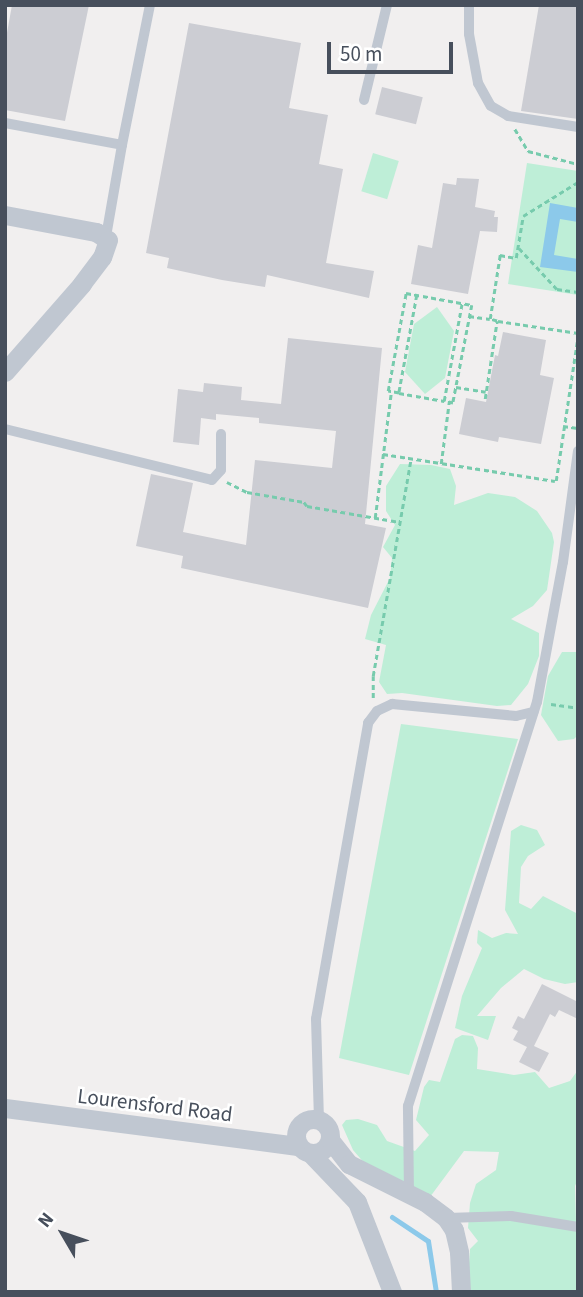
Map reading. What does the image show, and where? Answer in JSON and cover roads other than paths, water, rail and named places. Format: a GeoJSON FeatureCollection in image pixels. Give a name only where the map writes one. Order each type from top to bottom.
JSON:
{"type":"FeatureCollection","features":[{"type":"Feature","properties":{"kind":"street"},"geometry":{"type":"LineString","coordinates":[[5,215],[83,229],[106,237],[107,246],[102,257],[5,372]]}},
{"type":"Feature","properties":{"kind":"street","name":"Lourensford Road"},"geometry":{"type":"LineString","coordinates":[[5,1108],[305,1150]]}},
{"type":"Feature","properties":{"kind":"street"},"geometry":{"type":"LineString","coordinates":[[305,1150],[326,1147],[330,1140],[330,1132],[319,1120],[305,1121],[299,1126],[296,1139],[305,1150],[357,1202],[392,1292]]}},
{"type":"Feature","properties":{"kind":"street"},"geometry":{"type":"LineString","coordinates":[[330,1140],[349,1164],[409,1194],[446,1218],[454,1230],[459,1252],[461,1292]]}},
{"type":"Feature","properties":{"kind":"lane"},"geometry":{"type":"LineString","coordinates":[[106,237],[150,5]]}},
{"type":"Feature","properties":{"kind":"lane"},"geometry":{"type":"LineString","coordinates":[[364,100],[387,5]]}},
{"type":"Feature","properties":{"kind":"lane"},"geometry":{"type":"LineString","coordinates":[[469,5],[469,34],[478,83],[491,106],[505,115],[578,127]]}},
{"type":"Feature","properties":{"kind":"lane"},"geometry":{"type":"LineString","coordinates":[[5,122],[122,145]]}},
{"type":"Feature","properties":{"kind":"lane"},"geometry":{"type":"LineString","coordinates":[[5,429],[200,477],[217,478],[222,461],[221,434]]}},
{"type":"Feature","properties":{"kind":"lane"},"geometry":{"type":"LineString","coordinates":[[409,1194],[408,1106],[536,707],[578,451]]}},
{"type":"Feature","properties":{"kind":"lane"},"geometry":{"type":"LineString","coordinates":[[319,1120],[316,1019],[366,730],[377,711],[400,704],[516,716],[536,707]]}},
{"type":"Feature","properties":{"kind":"lane"},"geometry":{"type":"LineString","coordinates":[[446,1218],[511,1216],[578,1227]]}},
{"type":"Feature","properties":{"kind":"water"},"geometry":{"type":"Polygon","coordinates":[[[550,203],[578,208],[578,222],[560,219],[554,255],[578,259],[578,272],[540,267],[550,203]]]}},
{"type":"Feature","properties":{"kind":"waterway"},"geometry":{"type":"LineString","coordinates":[[392,1217],[428,1241],[436,1292]]}}]}
